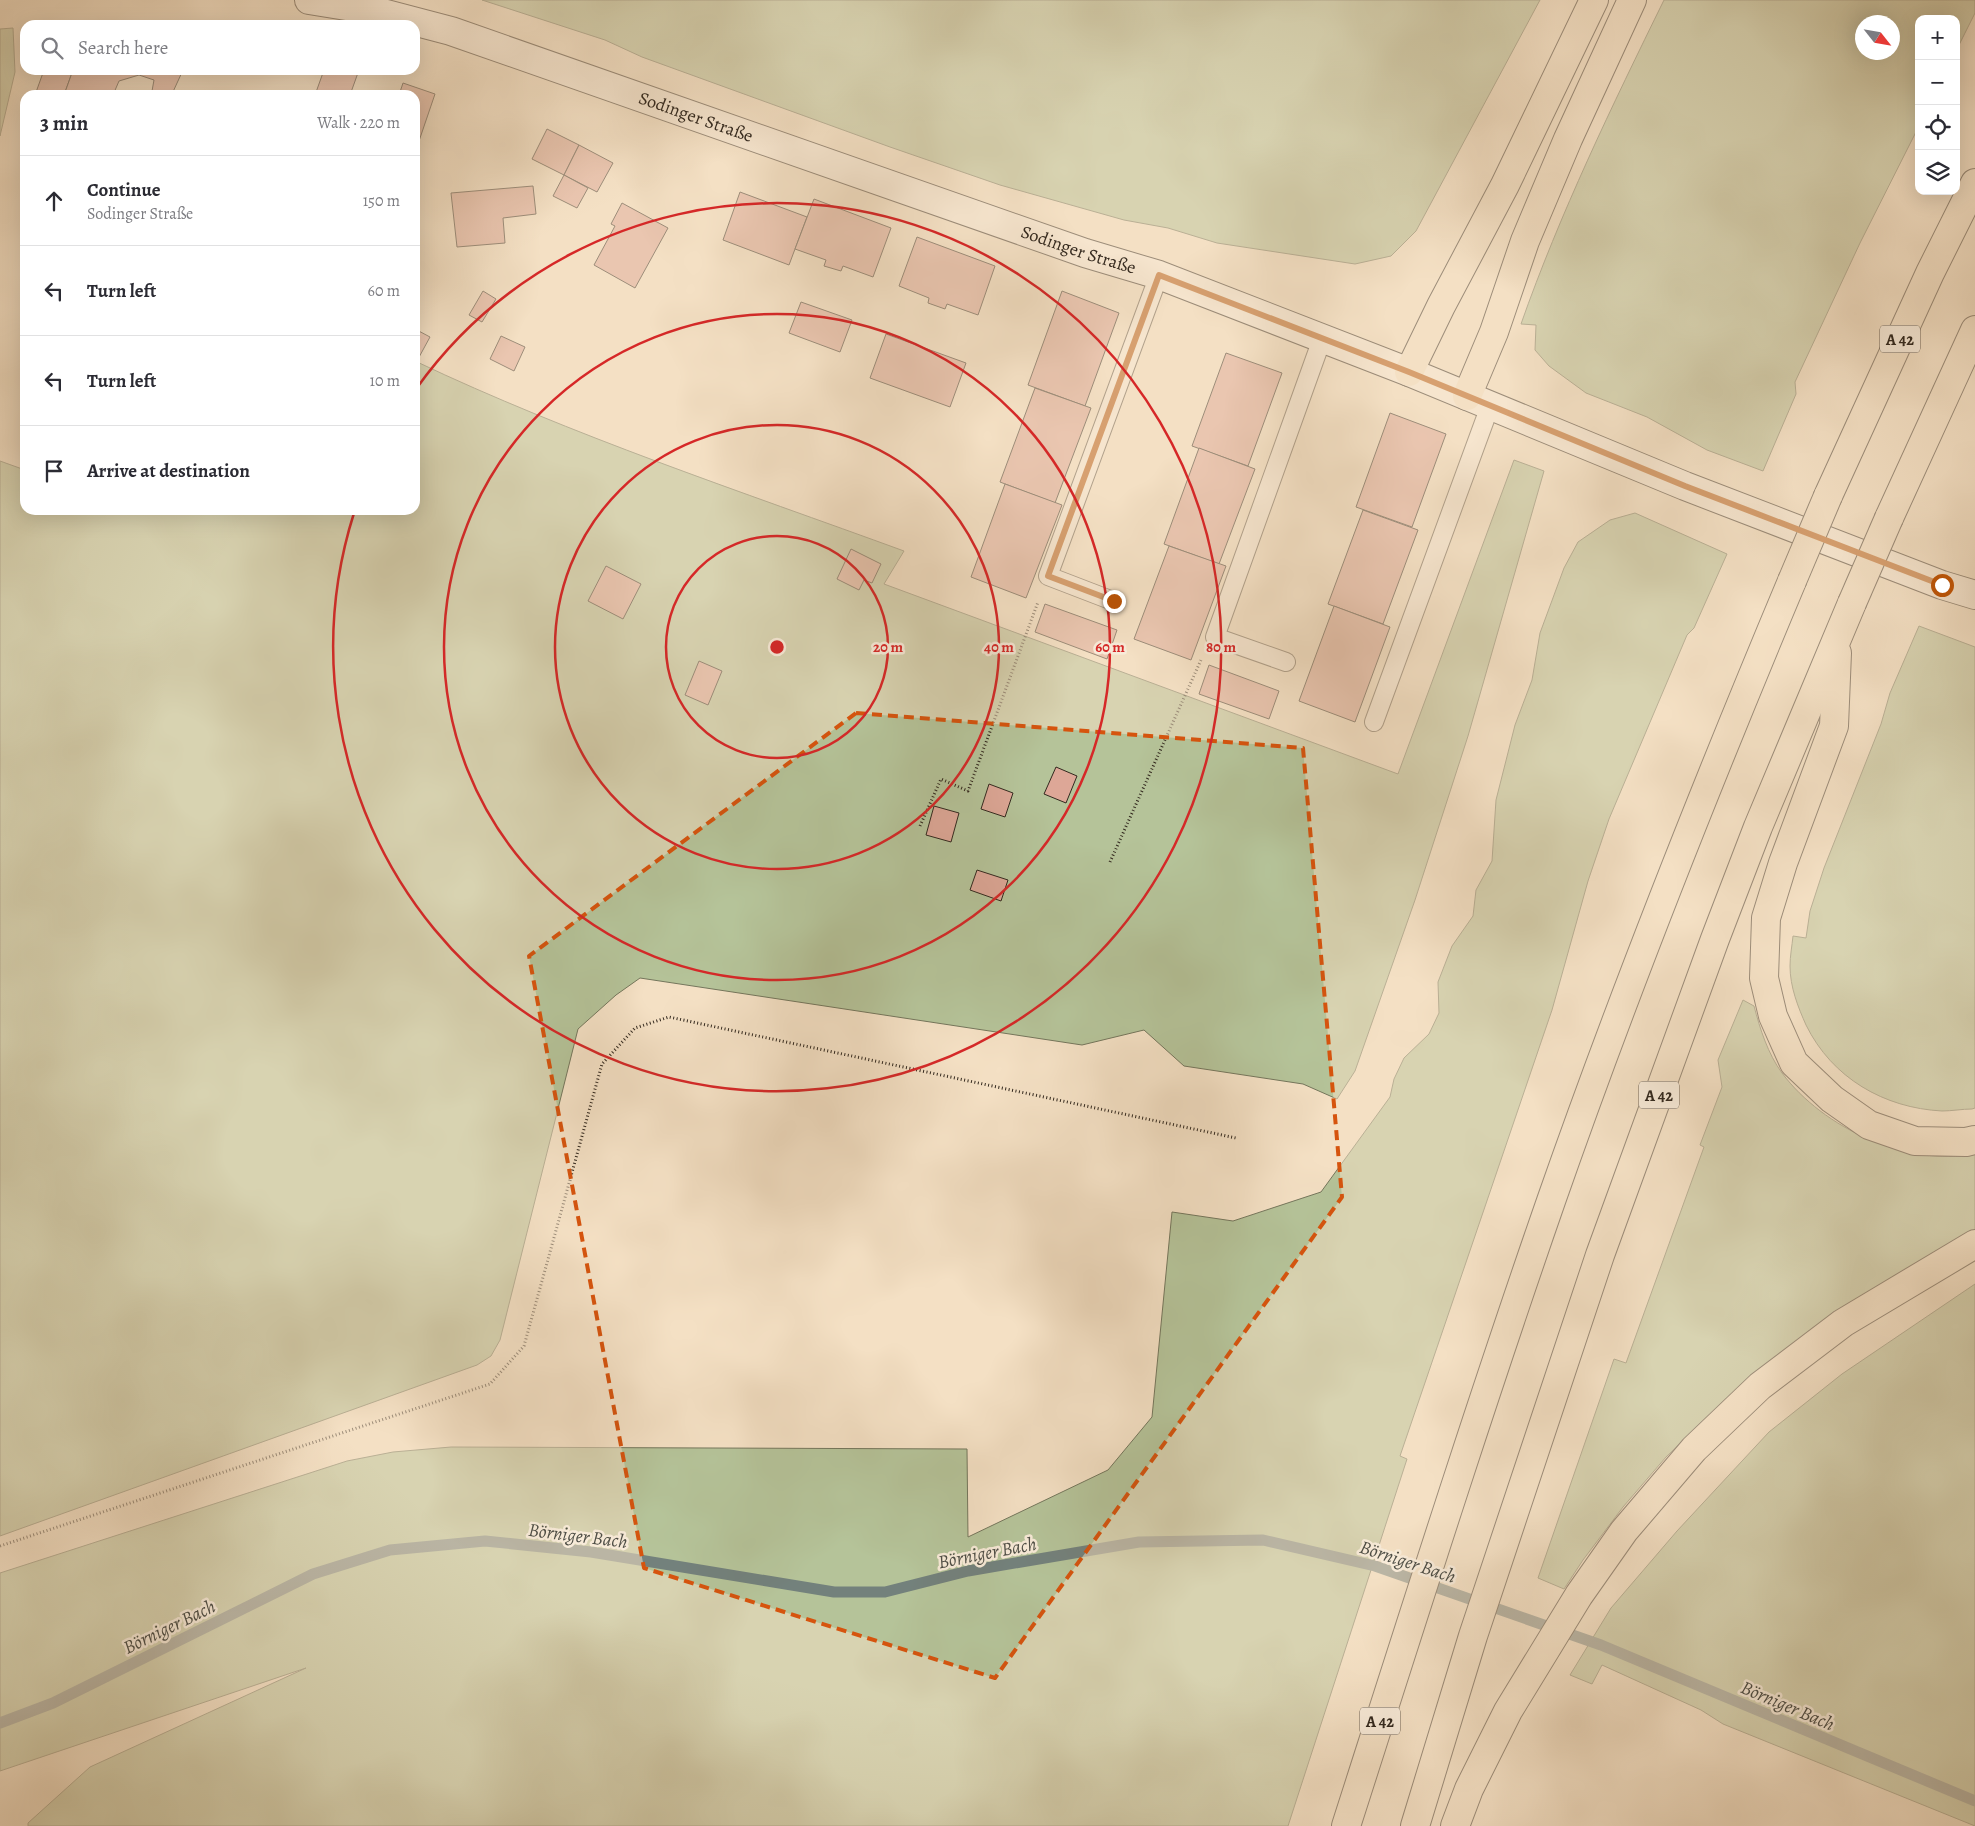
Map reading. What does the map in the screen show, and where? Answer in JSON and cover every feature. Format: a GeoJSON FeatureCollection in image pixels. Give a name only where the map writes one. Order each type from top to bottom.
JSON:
{"type":"FeatureCollection","features":[{"type":"Feature","properties":{"kind":"highway"},"geometry":{"type":"LineString","coordinates":[[1409,372],[1505,185],[1594,0]]}},
{"type":"Feature","properties":{"kind":"highway"},"geometry":{"type":"LineString","coordinates":[[1479,401],[1494,332],[1525,241],[1568,139],[1632,0]]}},
{"type":"Feature","properties":{"kind":"highway","name":"A 42"},"geometry":{"type":"LineString","coordinates":[[1346,1826],[1437,1542],[1552,1199],[1650,930],[1724,744],[1828,496],[1930,273],[1975,183]]}},
{"type":"Feature","properties":{"kind":"highway","name":"A 42"},"geometry":{"type":"LineString","coordinates":[[1415,1826],[1473,1636],[1600,1255],[1715,939],[1758,827],[1838,634],[1975,330]]}},
{"type":"Feature","properties":{"kind":"highway"},"geometry":{"type":"LineString","coordinates":[[1838,634],[1834,726],[1783,863],[1766,918],[1764,978],[1773,1016],[1794,1063],[1832,1099],[1869,1125],[1915,1141],[1966,1142],[1975,1140]]}},
{"type":"Feature","properties":{"kind":"highway"},"geometry":{"type":"LineString","coordinates":[[1455,1826],[1469,1789],[1508,1711],[1580,1595],[1624,1531],[1688,1457],[1760,1386],[1843,1323],[1975,1244]]}},
{"type":"Feature","properties":{"kind":"main road","name":"Sodinger Straße"},"geometry":{"type":"LineString","coordinates":[[309,0],[371,10],[409,20]]}},
{"type":"Feature","properties":{"kind":"main road","name":"Sodinger Straße"},"geometry":{"type":"LineString","coordinates":[[420,23],[451,31],[1085,253],[1159,275],[1409,372],[1685,486],[1942,585],[1975,595]]}},
{"type":"Feature","properties":{"kind":"lane"},"geometry":{"type":"LineString","coordinates":[[1114,601],[1048,576],[1159,275]]}},
{"type":"Feature","properties":{"kind":"lane"},"geometry":{"type":"LineString","coordinates":[[1286,662],[1215,637],[1322,339]]}},
{"type":"Feature","properties":{"kind":"lane"},"geometry":{"type":"LineString","coordinates":[[1374,722],[1479,401]]}},
{"type":"Feature","properties":{"kind":"path"},"geometry":{"type":"LineString","coordinates":[[920,826],[941,779],[968,791],[1048,576]]}},
{"type":"Feature","properties":{"kind":"path"},"geometry":{"type":"LineString","coordinates":[[1110,862],[1201,659],[1215,637]]}},
{"type":"Feature","properties":{"kind":"path"},"geometry":{"type":"LineString","coordinates":[[0,1546],[490,1384],[524,1346],[602,1064],[635,1028],[669,1017],[1236,1138]]}},
{"type":"Feature","properties":{"kind":"highlighted area"},"geometry":{"type":"Polygon","coordinates":[[[856,713],[1303,748],[1342,1197],[995,1678],[644,1568],[529,956],[856,713]]]}},
{"type":"Feature","properties":{"kind":"green space"},"geometry":{"type":"Polygon","coordinates":[[[482,0],[1540,0],[1416,231],[1391,256],[1355,264],[1217,243],[1168,228],[1124,220],[1000,185],[642,57],[605,40],[482,0]]]}},
{"type":"Feature","properties":{"kind":"green space"},"geometry":{"type":"Polygon","coordinates":[[[1664,0],[1975,0],[1975,13],[1960,43],[1960,15],[1915,15],[1915,134],[1860,243],[1795,382],[1796,394],[1763,471],[1707,450],[1647,417],[1586,393],[1549,366],[1535,350],[1536,325],[1521,324],[1552,241],[1606,120],[1664,0]]]}},
{"type":"Feature","properties":{"kind":"green space"},"geometry":{"type":"Polygon","coordinates":[[[13,28],[15,72],[0,136],[0,29],[13,28]]]}},
{"type":"Feature","properties":{"kind":"green space"},"geometry":{"type":"Polygon","coordinates":[[[420,363],[535,414],[657,462],[904,551],[884,584],[1398,774],[1514,460],[1544,471],[1468,736],[1415,900],[1355,1071],[1337,1099],[1303,1084],[1184,1066],[1144,1030],[1082,1045],[640,978],[616,995],[578,1029],[500,1340],[491,1356],[477,1365],[0,1536],[0,461],[20,468],[20,515],[420,515],[420,363]]]}},
{"type":"Feature","properties":{"kind":"green space"},"geometry":{"type":"Polygon","coordinates":[[[1635,513],[1727,554],[1694,628],[1687,635],[1609,819],[1588,881],[1552,1010],[1400,1456],[1407,1459],[1288,1826],[28,1826],[28,1823],[90,1767],[306,1668],[0,1771],[0,1573],[347,1461],[393,1452],[451,1447],[967,1449],[968,1537],[1108,1470],[1152,1417],[1172,1212],[1233,1221],[1321,1192],[1390,1097],[1394,1079],[1404,1058],[1429,1034],[1439,1013],[1438,982],[1452,946],[1473,916],[1476,890],[1492,861],[1496,800],[1515,725],[1532,680],[1540,633],[1564,568],[1578,542],[1610,520],[1635,513]]]}},
{"type":"Feature","properties":{"kind":"green space"},"geometry":{"type":"Polygon","coordinates":[[[1919,626],[1975,647],[1975,1108],[1972,1109],[1942,1111],[1900,1104],[1862,1087],[1845,1075],[1817,1044],[1806,1025],[1795,997],[1790,974],[1793,936],[1806,938],[1810,911],[1824,868],[1881,724],[1890,693],[1919,626]]]}},
{"type":"Feature","properties":{"kind":"green space"},"geometry":{"type":"Polygon","coordinates":[[[1743,1000],[1754,1006],[1765,1041],[1782,1073],[1799,1093],[1820,1111],[1868,1139],[1895,1149],[1922,1155],[1949,1157],[1975,1154],[1975,1231],[1733,1393],[1666,1457],[1623,1507],[1583,1560],[1564,1589],[1538,1578],[1614,1359],[1626,1363],[1704,1147],[1700,1145],[1722,1087],[1718,1060],[1743,1000]]]}},
{"type":"Feature","properties":{"kind":"green space"},"geometry":{"type":"Polygon","coordinates":[[[1975,1284],[1975,1826],[1723,1724],[1701,1710],[1602,1665],[1592,1684],[1570,1675],[1611,1608],[1677,1531],[1769,1432],[1842,1374],[1975,1284]]]}},
{"type":"Feature","properties":{"kind":"building"},"geometry":{"type":"Polygon","coordinates":[[[42,75],[71,75],[66,90],[37,90],[42,75]]]}},
{"type":"Feature","properties":{"kind":"building"},"geometry":{"type":"Polygon","coordinates":[[[71,75],[139,75],[119,81],[115,90],[66,90],[71,75]]]}},
{"type":"Feature","properties":{"kind":"building"},"geometry":{"type":"Polygon","coordinates":[[[139,75],[181,75],[174,90],[152,90],[154,80],[139,75]]]}},
{"type":"Feature","properties":{"kind":"building"},"geometry":{"type":"Polygon","coordinates":[[[322,75],[357,75],[352,90],[317,90],[322,75]]]}},
{"type":"Feature","properties":{"kind":"building"},"geometry":{"type":"Polygon","coordinates":[[[403,83],[435,94],[420,138],[420,90],[401,90],[403,83]]]}},
{"type":"Feature","properties":{"kind":"building"},"geometry":{"type":"Polygon","coordinates":[[[547,129],[579,145],[564,175],[532,159],[547,129]]]}},
{"type":"Feature","properties":{"kind":"building"},"geometry":{"type":"Polygon","coordinates":[[[579,145],[613,163],[597,192],[564,175],[579,145]]]}},
{"type":"Feature","properties":{"kind":"building"},"geometry":{"type":"Polygon","coordinates":[[[564,175],[588,188],[577,208],[553,196],[564,175]]]}},
{"type":"Feature","properties":{"kind":"building"},"geometry":{"type":"Polygon","coordinates":[[[533,186],[536,214],[503,218],[505,243],[457,247],[451,193],[533,186]]]}},
{"type":"Feature","properties":{"kind":"building"},"geometry":{"type":"Polygon","coordinates":[[[740,192],[807,217],[789,265],[723,240],[740,192]]]}},
{"type":"Feature","properties":{"kind":"building"},"geometry":{"type":"Polygon","coordinates":[[[814,199],[891,228],[873,277],[843,266],[841,271],[824,266],[826,260],[795,249],[814,199]]]}},
{"type":"Feature","properties":{"kind":"building"},"geometry":{"type":"Polygon","coordinates":[[[622,203],[668,228],[635,288],[594,265],[615,226],[611,224],[622,203]]]}},
{"type":"Feature","properties":{"kind":"building"},"geometry":{"type":"Polygon","coordinates":[[[917,237],[995,266],[978,315],[947,304],[945,309],[928,303],[929,298],[899,286],[917,237]]]}},
{"type":"Feature","properties":{"kind":"building"},"geometry":{"type":"Polygon","coordinates":[[[483,291],[496,299],[482,322],[469,315],[483,291]]]}},
{"type":"Feature","properties":{"kind":"building"},"geometry":{"type":"Polygon","coordinates":[[[1062,291],[1119,313],[1085,406],[1028,385],[1062,291]]]}},
{"type":"Feature","properties":{"kind":"building"},"geometry":{"type":"Polygon","coordinates":[[[801,302],[852,320],[840,352],[789,333],[801,302]]]}},
{"type":"Feature","properties":{"kind":"building"},"geometry":{"type":"Polygon","coordinates":[[[420,332],[430,337],[420,355],[420,332]]]}},
{"type":"Feature","properties":{"kind":"building"},"geometry":{"type":"Polygon","coordinates":[[[886,334],[966,363],[950,407],[870,378],[886,334]]]}},
{"type":"Feature","properties":{"kind":"building"},"geometry":{"type":"Polygon","coordinates":[[[501,336],[525,347],[514,371],[490,359],[501,336]]]}},
{"type":"Feature","properties":{"kind":"building"},"geometry":{"type":"Polygon","coordinates":[[[1226,353],[1282,373],[1248,466],[1192,446],[1226,353]]]}},
{"type":"Feature","properties":{"kind":"building"},"geometry":{"type":"Polygon","coordinates":[[[1035,388],[1091,408],[1055,503],[1000,482],[1035,388]]]}},
{"type":"Feature","properties":{"kind":"building"},"geometry":{"type":"Polygon","coordinates":[[[1390,413],[1446,434],[1412,527],[1356,507],[1390,413]]]}},
{"type":"Feature","properties":{"kind":"building"},"geometry":{"type":"Polygon","coordinates":[[[1199,448],[1255,469],[1219,564],[1164,544],[1199,448]]]}},
{"type":"Feature","properties":{"kind":"building"},"geometry":{"type":"Polygon","coordinates":[[[1005,484],[1062,505],[1026,598],[971,577],[1005,484]]]}},
{"type":"Feature","properties":{"kind":"building"},"geometry":{"type":"Polygon","coordinates":[[[1363,510],[1418,530],[1383,624],[1328,604],[1363,510]]]}},
{"type":"Feature","properties":{"kind":"building"},"geometry":{"type":"Polygon","coordinates":[[[1169,546],[1226,566],[1191,660],[1134,639],[1169,546]]]}},
{"type":"Feature","properties":{"kind":"building"},"geometry":{"type":"Polygon","coordinates":[[[851,549],[881,564],[872,583],[864,580],[859,590],[837,579],[851,549]]]}},
{"type":"Feature","properties":{"kind":"building"},"geometry":{"type":"Polygon","coordinates":[[[606,566],[641,584],[623,619],[588,601],[606,566]]]}},
{"type":"Feature","properties":{"kind":"building"},"geometry":{"type":"Polygon","coordinates":[[[1045,604],[1117,630],[1107,659],[1035,632],[1045,604]]]}},
{"type":"Feature","properties":{"kind":"building"},"geometry":{"type":"Polygon","coordinates":[[[1334,606],[1390,627],[1355,722],[1299,701],[1334,606]]]}},
{"type":"Feature","properties":{"kind":"building"},"geometry":{"type":"Polygon","coordinates":[[[699,661],[722,671],[708,705],[685,695],[699,661]]]}},
{"type":"Feature","properties":{"kind":"building"},"geometry":{"type":"Polygon","coordinates":[[[1209,665],[1279,691],[1269,719],[1199,694],[1209,665]]]}},
{"type":"Feature","properties":{"kind":"building"},"geometry":{"type":"Polygon","coordinates":[[[1056,767],[1077,776],[1066,803],[1044,794],[1056,767]]]}},
{"type":"Feature","properties":{"kind":"building"},"geometry":{"type":"Polygon","coordinates":[[[989,784],[1013,793],[1005,817],[981,809],[989,784]]]}},
{"type":"Feature","properties":{"kind":"building"},"geometry":{"type":"Polygon","coordinates":[[[934,806],[959,813],[951,842],[926,835],[934,806]]]}},
{"type":"Feature","properties":{"kind":"building"},"geometry":{"type":"Polygon","coordinates":[[[977,870],[1008,880],[1001,901],[970,890],[977,870]]]}},
{"type":"Feature","properties":{"kind":"waterway","name":"Börniger Bach"},"geometry":{"type":"LineString","coordinates":[[0,1723],[53,1703],[313,1574],[390,1550],[485,1541],[591,1552],[834,1592],[885,1592],[968,1571],[1139,1542],[1263,1540],[1375,1566],[1601,1645],[1975,1801]]}},
{"type":"Feature","properties":{"kind":"route"},"geometry":{"type":"LineString","coordinates":[[1114,601],[1048,576],[1159,275],[1409,372],[1685,486],[1942,585]]}}]}
